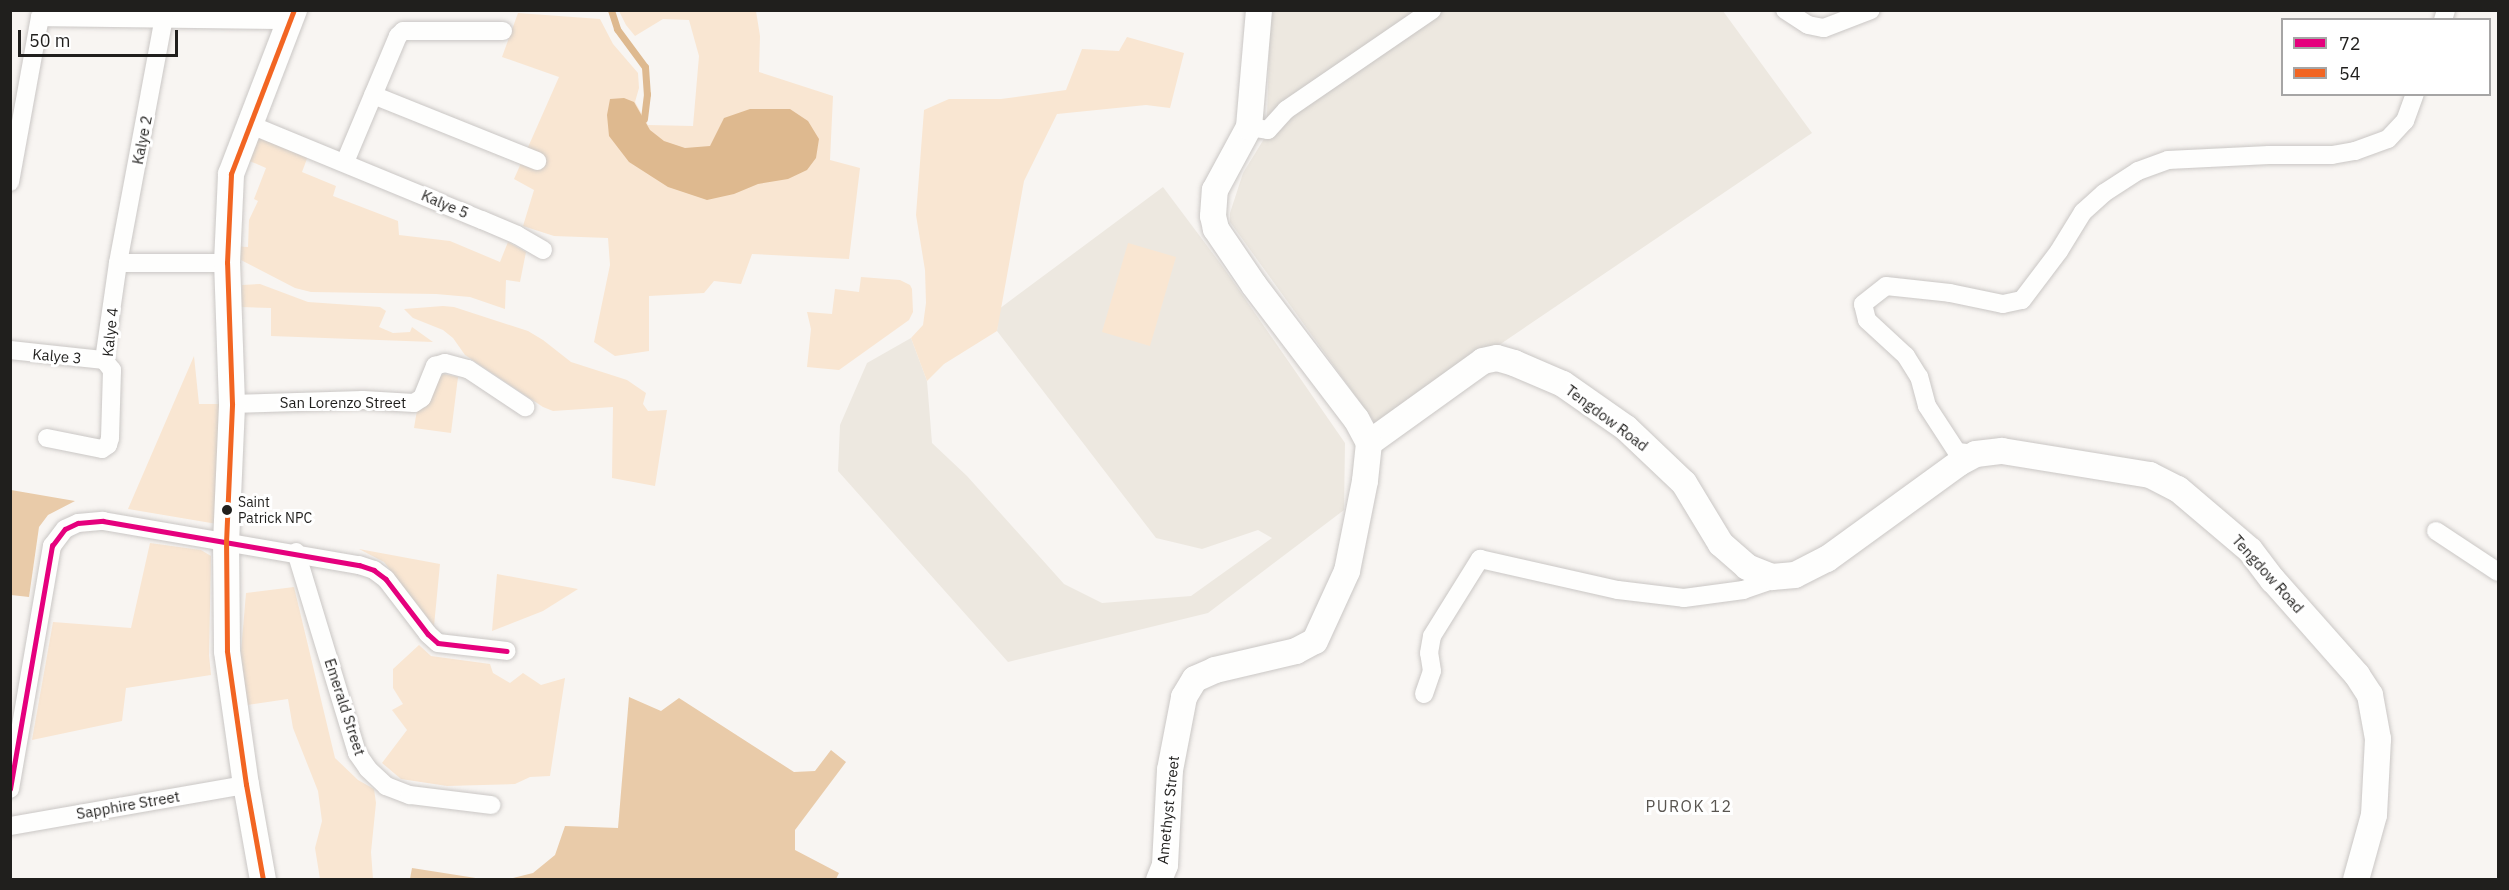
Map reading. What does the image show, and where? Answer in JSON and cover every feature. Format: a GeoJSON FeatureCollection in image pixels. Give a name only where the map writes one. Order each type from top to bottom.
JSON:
{"type":"FeatureCollection","features":[{"type":"Feature","properties":{"kind":"street"},"geometry":{"type":"LineString","coordinates":[[1259,10],[1249,127],[1215,190],[1212,216],[1216,229],[1254,285],[1349,408],[1369,443]]}},
{"type":"Feature","properties":{"kind":"street"},"geometry":{"type":"LineString","coordinates":[[1249,127],[1268,130],[1286,110],[1432,10]]}},
{"type":"Feature","properties":{"kind":"street"},"geometry":{"type":"LineString","coordinates":[[1785,10],[1808,25],[1824,28],[1871,10]]}},
{"type":"Feature","properties":{"kind":"street"},"geometry":{"type":"LineString","coordinates":[[10,182],[40,17],[164,18],[292,15],[231,174],[227,263],[232,404],[226,543],[227,651],[246,785],[263,879]]}},
{"type":"Feature","properties":{"kind":"street","name":"Kalye 2"},"geometry":{"type":"LineString","coordinates":[[118,263],[164,18]]}},
{"type":"Feature","properties":{"kind":"street"},"geometry":{"type":"LineString","coordinates":[[345,162],[398,36],[403,31],[502,31]]}},
{"type":"Feature","properties":{"kind":"street"},"geometry":{"type":"LineString","coordinates":[[373,95],[537,160]]}},
{"type":"Feature","properties":{"kind":"street"},"geometry":{"type":"LineString","coordinates":[[1977,454],[1957,452],[1927,406],[1919,377],[1906,356],[1867,320],[1863,304],[1886,286],[1950,293],[2003,304],[2022,300],[2059,251],[2083,212],[2104,193],[2138,171],[2168,160],[2270,154],[2332,155],[2355,151],[2388,139],[2405,121],[2414,96]]}},
{"type":"Feature","properties":{"kind":"street","name":"Kalye 5"},"geometry":{"type":"LineString","coordinates":[[251,125],[517,235],[543,250]]}},
{"type":"Feature","properties":{"kind":"street"},"geometry":{"type":"LineString","coordinates":[[118,263],[227,263]]}},
{"type":"Feature","properties":{"kind":"street","name":"Kalye 4"},"geometry":{"type":"LineString","coordinates":[[47,438],[102,449],[108,445],[112,370],[104,360],[118,263]]}},
{"type":"Feature","properties":{"kind":"street","name":"Kalye 3"},"geometry":{"type":"LineString","coordinates":[[10,350],[104,360]]}},
{"type":"Feature","properties":{"kind":"street","name":"Tengdow Road"},"geometry":{"type":"LineString","coordinates":[[1369,443],[1483,361],[1497,358],[1514,363],[1563,384],[1626,428],[1684,483],[1721,544],[1737,560],[1761,575],[1783,577]]}},
{"type":"Feature","properties":{"kind":"street","name":"San Lorenzo Street"},"geometry":{"type":"LineString","coordinates":[[232,404],[363,400],[414,403],[422,398],[435,366],[445,363],[468,369],[525,407]]}},
{"type":"Feature","properties":{"kind":"street","name":"Amethyst Street"},"geometry":{"type":"LineString","coordinates":[[1159,879],[1165,865],[1170,770],[1184,697],[1195,679],[1234,664],[1296,651],[1315,641],[1347,571],[1365,482],[1369,443]]}},
{"type":"Feature","properties":{"kind":"street","name":"Tengdow Road"},"geometry":{"type":"LineString","coordinates":[[1424,694],[1432,671],[1429,653],[1432,636],[1480,559],[1618,590],[1684,598],[1743,590],[1808,570],[1827,559],[1959,463],[1977,454],[2002,451],[2150,475],[2178,489],[2250,550],[2273,580],[2357,675],[2370,695],[2378,739],[2375,805],[2356,879]]}},
{"type":"Feature","properties":{"kind":"street"},"geometry":{"type":"LineString","coordinates":[[10,789],[52,546],[65,529],[78,523],[103,521],[226,543],[296,552],[359,565],[374,570],[386,579],[438,643],[507,651]]}},
{"type":"Feature","properties":{"kind":"street"},"geometry":{"type":"LineString","coordinates":[[2436,531],[2499,572]]}},
{"type":"Feature","properties":{"kind":"street","name":"Emerald Street"},"geometry":{"type":"LineString","coordinates":[[296,552],[357,753],[368,769],[386,786],[410,795],[491,805]]}},
{"type":"Feature","properties":{"kind":"street","name":"Sapphire Street"},"geometry":{"type":"LineString","coordinates":[[10,826],[246,785]]}},
{"type":"Feature","properties":{"kind":"shaded area"},"geometry":{"type":"Polygon","coordinates":[[[619,11],[756,11],[760,36],[759,72],[833,96],[830,160],[860,168],[849,259],[752,254],[741,284],[714,281],[704,293],[649,296],[649,351],[615,356],[594,342],[610,265],[608,238],[554,236],[523,226],[534,190],[514,179],[559,77],[502,57],[518,13],[600,19],[613,44],[638,73],[639,88],[635,102],[648,125],[693,126],[699,56],[689,20],[663,19],[635,36],[619,11]]]}},
{"type":"Feature","properties":{"kind":"shaded area"},"geometry":{"type":"Polygon","coordinates":[[[1274,11],[1417,11],[1267,118],[1270,20],[1274,11]]]}},
{"type":"Feature","properties":{"kind":"shaded area"},"geometry":{"type":"Polygon","coordinates":[[[1433,11],[1723,11],[1812,133],[1378,427],[1230,222],[1230,213],[1243,173],[1267,134],[1433,11]]]}},
{"type":"Feature","properties":{"kind":"shaded area"},"geometry":{"type":"Polygon","coordinates":[[[1127,37],[1184,53],[1170,108],[1146,105],[1057,114],[1024,181],[997,331],[944,364],[927,381],[911,338],[923,325],[926,303],[925,270],[916,215],[924,110],[949,99],[1001,99],[1066,90],[1082,49],[1119,51],[1127,37]]]}},
{"type":"Feature","properties":{"kind":"shaded area"},"geometry":{"type":"Polygon","coordinates":[[[624,98],[634,102],[650,130],[664,141],[685,148],[710,146],[724,118],[750,109],[790,109],[808,121],[819,139],[816,158],[807,170],[788,179],[758,184],[734,194],[707,200],[668,187],[629,162],[609,136],[607,115],[610,99],[624,98]]]}},
{"type":"Feature","properties":{"kind":"shaded area"},"geometry":{"type":"Polygon","coordinates":[[[253,136],[308,156],[302,172],[336,186],[333,196],[398,221],[399,235],[450,241],[500,262],[508,242],[526,252],[520,282],[506,280],[505,309],[470,297],[436,294],[311,292],[295,288],[233,256],[233,246],[248,247],[249,220],[258,201],[254,199],[266,168],[245,159],[253,136]]]}},
{"type":"Feature","properties":{"kind":"shaded area"},"geometry":{"type":"Polygon","coordinates":[[[1163,187],[1223,267],[1345,443],[1344,510],[1208,613],[1008,662],[838,471],[840,425],[867,363],[911,338],[927,381],[932,443],[967,476],[1064,584],[1102,603],[1191,596],[1272,538],[1258,530],[1202,549],[1156,538],[997,331],[999,309],[1163,187]]]}},
{"type":"Feature","properties":{"kind":"shaded area"},"geometry":{"type":"Polygon","coordinates":[[[1128,243],[1176,257],[1150,346],[1102,332],[1128,243]]]}},
{"type":"Feature","properties":{"kind":"shaded area"},"geometry":{"type":"Polygon","coordinates":[[[861,277],[900,280],[910,285],[913,312],[909,320],[839,370],[807,367],[811,329],[807,312],[832,314],[835,289],[859,292],[861,277]]]}},
{"type":"Feature","properties":{"kind":"shaded area"},"geometry":{"type":"Polygon","coordinates":[[[260,284],[308,302],[380,307],[386,311],[379,327],[393,333],[410,332],[412,327],[433,342],[271,336],[271,308],[241,307],[242,285],[260,284]]]}},
{"type":"Feature","properties":{"kind":"shaded area"},"geometry":{"type":"Polygon","coordinates":[[[454,307],[528,331],[571,362],[627,380],[646,393],[643,404],[648,411],[667,410],[655,486],[612,478],[613,407],[553,411],[543,407],[465,355],[453,338],[443,330],[413,318],[404,309],[454,307]]]}},
{"type":"Feature","properties":{"kind":"shaded area"},"geometry":{"type":"Polygon","coordinates":[[[194,356],[199,404],[221,404],[217,524],[128,509],[194,356]]]}},
{"type":"Feature","properties":{"kind":"shaded area"},"geometry":{"type":"Polygon","coordinates":[[[444,374],[458,377],[451,433],[414,428],[417,410],[426,407],[437,379],[444,374]]]}},
{"type":"Feature","properties":{"kind":"shaded area"},"geometry":{"type":"Polygon","coordinates":[[[11,490],[75,501],[48,515],[39,527],[29,597],[11,595],[11,490]]]}},
{"type":"Feature","properties":{"kind":"shaded area"},"geometry":{"type":"Polygon","coordinates":[[[150,543],[201,550],[211,556],[209,655],[211,675],[126,688],[122,721],[32,740],[53,622],[131,628],[150,543]]]}},
{"type":"Feature","properties":{"kind":"shaded area"},"geometry":{"type":"Polygon","coordinates":[[[359,549],[440,564],[434,626],[384,562],[359,549]]]}},
{"type":"Feature","properties":{"kind":"shaded area"},"geometry":{"type":"Polygon","coordinates":[[[497,574],[578,589],[543,611],[492,631],[497,574]]]}},
{"type":"Feature","properties":{"kind":"shaded area"},"geometry":{"type":"Polygon","coordinates":[[[294,587],[335,758],[358,780],[374,789],[376,803],[371,852],[373,879],[320,879],[315,848],[322,821],[318,791],[293,728],[288,699],[247,705],[241,652],[246,593],[294,587]]]}},
{"type":"Feature","properties":{"kind":"shaded area"},"geometry":{"type":"Polygon","coordinates":[[[419,645],[431,656],[490,664],[493,673],[510,683],[523,673],[541,685],[565,678],[550,776],[530,777],[515,784],[447,786],[401,779],[382,763],[407,730],[392,710],[403,704],[393,688],[393,669],[419,645]]]}},
{"type":"Feature","properties":{"kind":"shaded area"},"geometry":{"type":"Polygon","coordinates":[[[629,697],[661,711],[679,698],[794,772],[815,771],[831,750],[846,762],[795,830],[795,850],[839,873],[836,879],[509,879],[533,873],[555,855],[565,826],[618,828],[629,697]]]}},
{"type":"Feature","properties":{"kind":"shaded area"},"geometry":{"type":"Polygon","coordinates":[[[412,868],[482,879],[410,879],[412,868]]]}},
{"type":"Feature","properties":{"kind":"waterway"},"geometry":{"type":"LineString","coordinates":[[611,10],[617,29],[645,67],[647,94],[644,119]]}},
{"type":"Feature","properties":{"kind":"transit line","name":"54"},"geometry":{"type":"LineString","coordinates":[[263,880],[246,785],[227,651],[226,543],[232,404],[227,263],[231,174],[294,10]]}},
{"type":"Feature","properties":{"kind":"transit line","name":"72"},"geometry":{"type":"LineString","coordinates":[[10,789],[52,546],[65,529],[78,523],[103,521],[359,565],[374,570],[386,579],[428,634],[438,643],[507,651]]}},
{"type":"Feature","properties":{"kind":"place","name":"Saint Patrick NPC"},"geometry":{"type":"Point","coordinates":[227,510]}},
{"type":"Feature","properties":{"kind":"district","name":"PUROK 12"},"geometry":{"type":"Point","coordinates":[1689,806]}}]}
